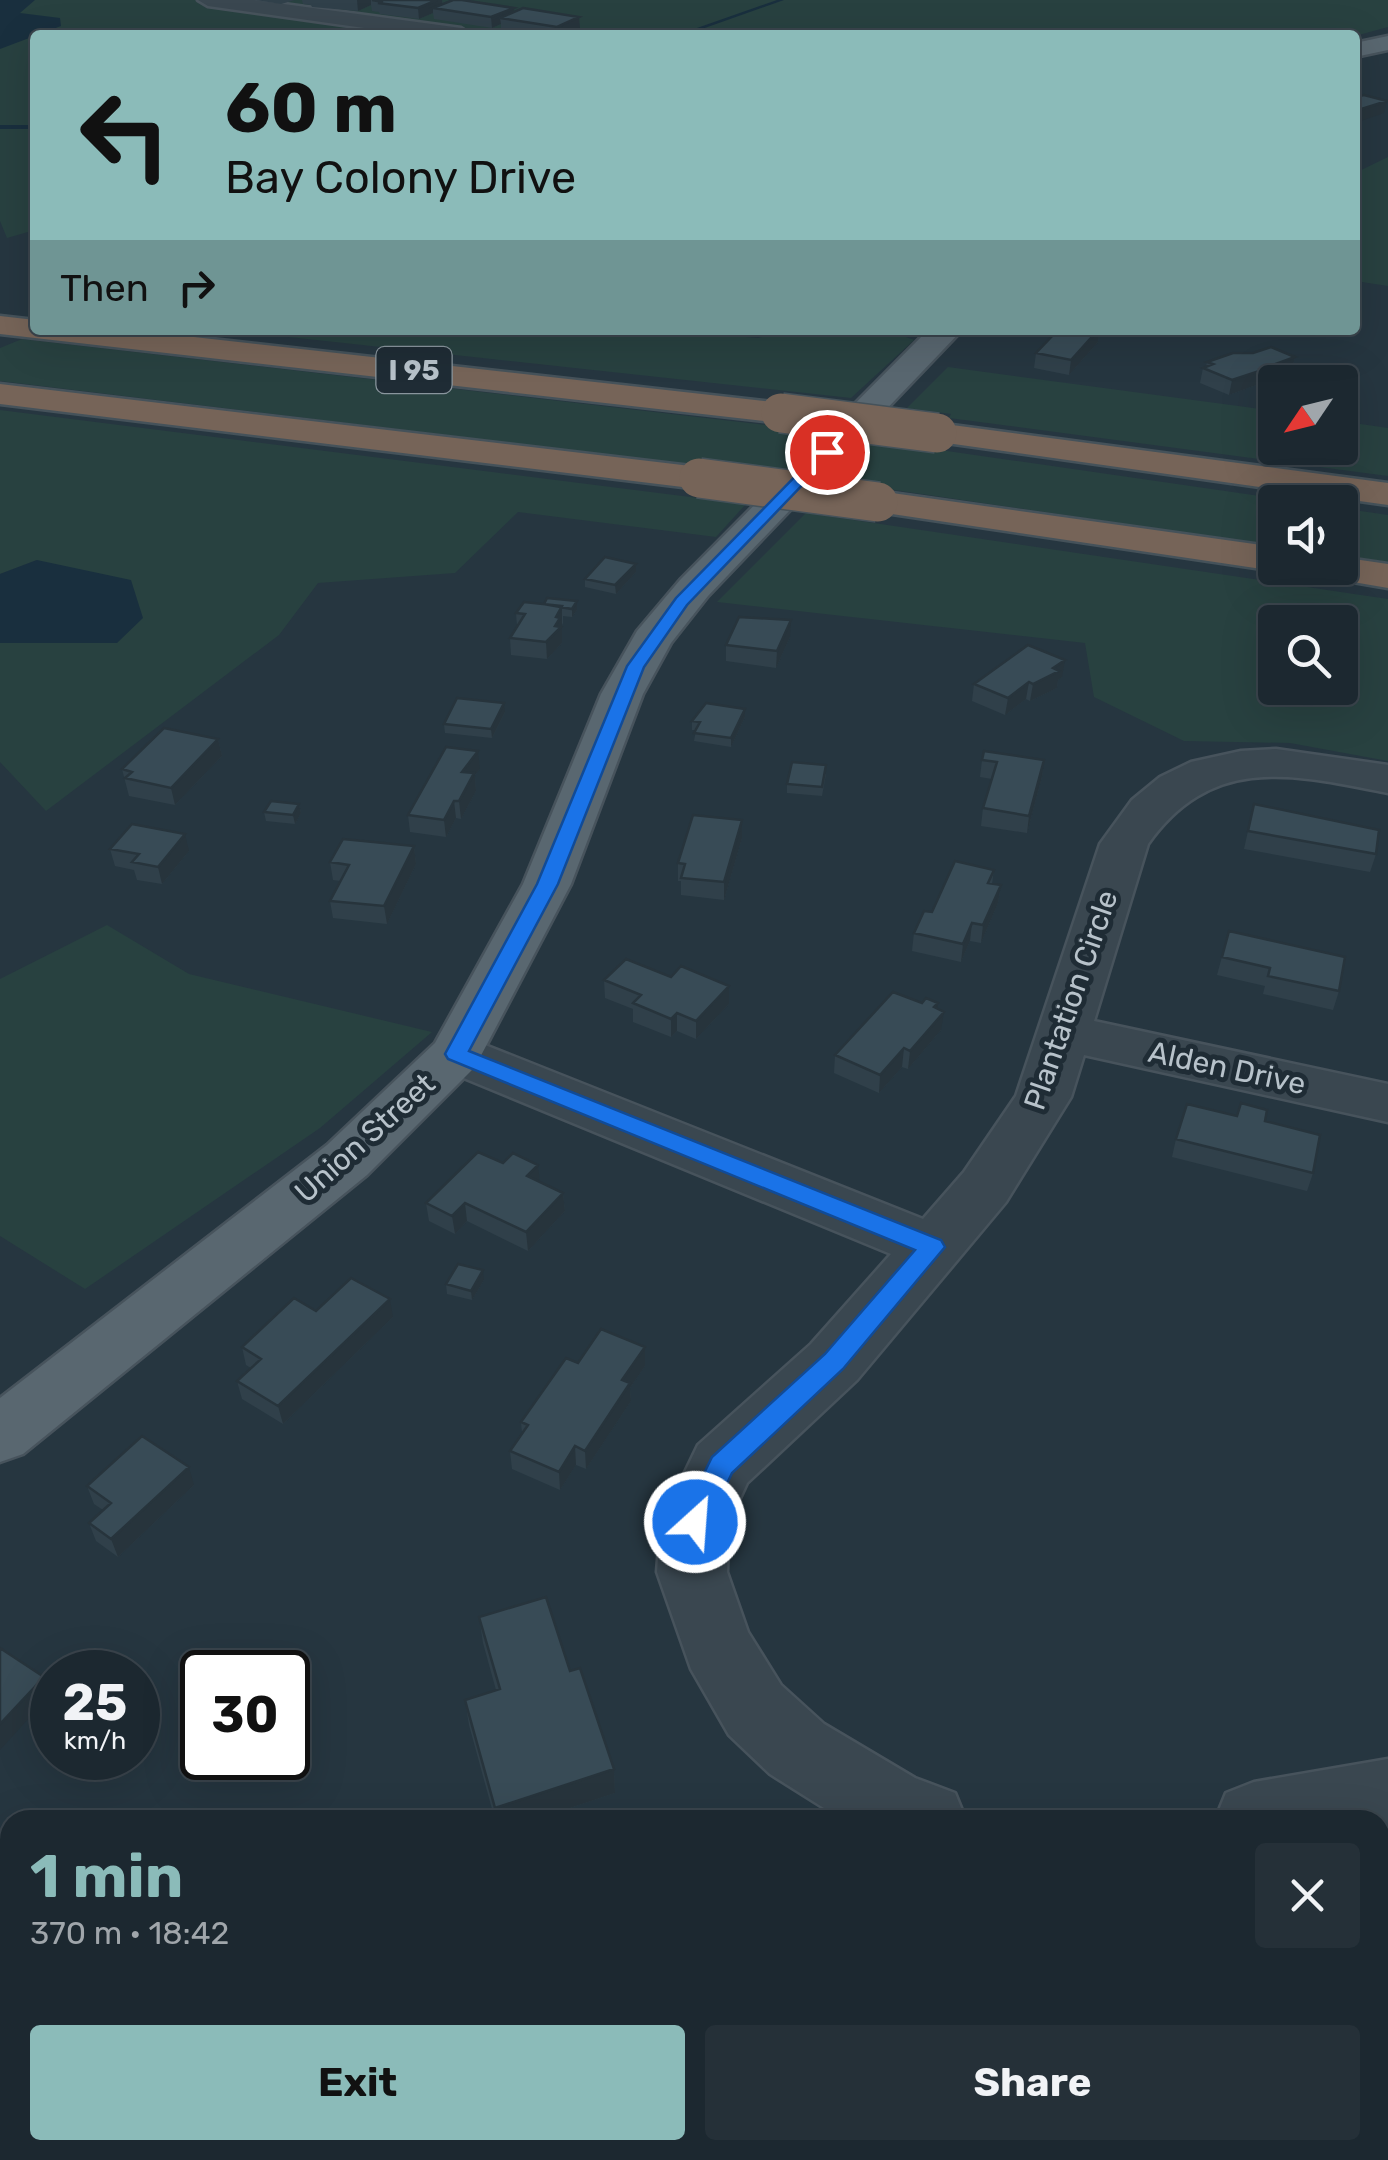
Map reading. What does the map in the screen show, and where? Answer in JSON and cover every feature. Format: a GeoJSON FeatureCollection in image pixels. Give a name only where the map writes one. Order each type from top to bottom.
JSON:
{"type":"FeatureCollection","features":[{"type":"Feature","properties":{"kind":"highway"},"geometry":{"type":"LineString","coordinates":[[0,325],[30,328]]}},
{"type":"Feature","properties":{"kind":"highway","name":"I 95"},"geometry":{"type":"LineString","coordinates":[[92,335],[781,413],[1388,494]]}},
{"type":"Feature","properties":{"kind":"highway","name":"I 95"},"geometry":{"type":"LineString","coordinates":[[0,394],[699,478],[1258,557]]}},
{"type":"Feature","properties":{"kind":"highway"},"geometry":{"type":"LineString","coordinates":[[1358,572],[1388,576]]}},
{"type":"Feature","properties":{"kind":"main road"},"geometry":{"type":"LineString","coordinates":[[1360,49],[1388,43]]}},
{"type":"Feature","properties":{"kind":"main road","name":"Union Street"},"geometry":{"type":"LineString","coordinates":[[0,1434],[347,1160],[456,1054],[548,884],[622,694],[652,640],[694,588],[941,335]]}},
{"type":"Feature","properties":{"kind":"street"},"geometry":{"type":"LineString","coordinates":[[203,0],[423,30]]}},
{"type":"Feature","properties":{"kind":"street"},"geometry":{"type":"LineString","coordinates":[[296,30],[325,17]]}},
{"type":"Feature","properties":{"kind":"street","name":"Plantation Circle"},"geometry":{"type":"LineString","coordinates":[[898,1810],[797,1748],[755,1710],[717,1646],[692,1572],[695,1522],[722,1465],[834,1362],[1013,1147],[1043,1097],[1124,844],[1142,812],[1202,772],[1244,763],[1288,762],[1388,779]]}},
{"type":"Feature","properties":{"kind":"street","name":"Alden Drive"},"geometry":{"type":"LineString","coordinates":[[1066,1033],[1388,1103]]}},
{"type":"Feature","properties":{"kind":"street"},"geometry":{"type":"LineString","coordinates":[[456,1054],[932,1247]]}},
{"type":"Feature","properties":{"kind":"street"},"geometry":{"type":"LineString","coordinates":[[1310,1810],[1388,1796]]}},
{"type":"Feature","properties":{"kind":"green space"},"geometry":{"type":"Polygon","coordinates":[[[0,0],[1388,0],[1388,27],[1360,35],[1360,30],[30,30],[30,231],[7,238],[0,221],[0,0]]]}},
{"type":"Feature","properties":{"kind":"green space"},"geometry":{"type":"Polygon","coordinates":[[[1388,157],[1388,286],[1360,282],[1360,171],[1388,157]]]}},
{"type":"Feature","properties":{"kind":"green space"},"geometry":{"type":"Polygon","coordinates":[[[270,335],[900,335],[914,340],[851,398],[270,335]]]}},
{"type":"Feature","properties":{"kind":"green space"},"geometry":{"type":"Polygon","coordinates":[[[22,339],[825,433],[784,476],[0,381],[0,348],[22,339]]]}},
{"type":"Feature","properties":{"kind":"green space"},"geometry":{"type":"Polygon","coordinates":[[[948,367],[1258,409],[1258,459],[949,418],[951,414],[907,408],[948,367]]]}},
{"type":"Feature","properties":{"kind":"green space"},"geometry":{"type":"Polygon","coordinates":[[[0,410],[746,504],[716,537],[518,512],[455,573],[318,583],[279,635],[46,811],[0,762],[0,643],[117,643],[37,560],[0,574],[0,410]]]}},
{"type":"Feature","properties":{"kind":"green space"},"geometry":{"type":"Polygon","coordinates":[[[1358,424],[1388,428],[1388,476],[1305,465],[1358,465],[1358,424]]]}},
{"type":"Feature","properties":{"kind":"green space"},"geometry":{"type":"Polygon","coordinates":[[[871,440],[1258,496],[1258,543],[827,480],[871,440]]]}},
{"type":"Feature","properties":{"kind":"green space"},"geometry":{"type":"Polygon","coordinates":[[[1358,511],[1388,515],[1388,562],[1358,558],[1358,511]]]}},
{"type":"Feature","properties":{"kind":"green space"},"geometry":{"type":"Polygon","coordinates":[[[806,513],[1258,580],[1258,585],[1293,585],[1388,599],[1388,761],[1290,743],[1184,741],[1094,697],[1085,643],[717,602],[806,513]]]}},
{"type":"Feature","properties":{"kind":"green space"},"geometry":{"type":"Polygon","coordinates":[[[107,925],[189,974],[432,1032],[320,1128],[85,1289],[0,1236],[0,979],[107,925]]]}},
{"type":"Feature","properties":{"kind":"water"},"geometry":{"type":"Polygon","coordinates":[[[0,0],[35,0],[20,13],[60,18],[61,26],[30,30],[30,38],[0,49],[0,0]]]}},
{"type":"Feature","properties":{"kind":"water"},"geometry":{"type":"Polygon","coordinates":[[[37,560],[131,580],[143,618],[117,643],[0,643],[0,574],[37,560]]]}},
{"type":"Feature","properties":{"kind":"building"},"geometry":{"type":"Polygon","coordinates":[[[372,0],[437,0],[418,8],[372,0]]]}},
{"type":"Feature","properties":{"kind":"building"},"geometry":{"type":"Polygon","coordinates":[[[453,0],[514,8],[491,17],[433,8],[453,0]]]}},
{"type":"Feature","properties":{"kind":"building"},"geometry":{"type":"Polygon","coordinates":[[[523,8],[579,17],[557,27],[500,18],[523,8]]]}},
{"type":"Feature","properties":{"kind":"building"},"geometry":{"type":"Polygon","coordinates":[[[1364,95],[1387,101],[1360,109],[1360,96],[1364,95]]]}},
{"type":"Feature","properties":{"kind":"building"},"geometry":{"type":"Polygon","coordinates":[[[1053,335],[1094,335],[1071,360],[1036,353],[1053,335]]]}},
{"type":"Feature","properties":{"kind":"building"},"geometry":{"type":"Polygon","coordinates":[[[1271,347],[1295,357],[1278,363],[1283,365],[1258,365],[1258,371],[1232,380],[1203,368],[1213,364],[1207,362],[1233,353],[1253,353],[1271,347]]]}},
{"type":"Feature","properties":{"kind":"building"},"geometry":{"type":"Polygon","coordinates":[[[605,557],[636,564],[615,585],[585,579],[605,557]]]}},
{"type":"Feature","properties":{"kind":"building"},"geometry":{"type":"Polygon","coordinates":[[[547,598],[577,601],[572,609],[544,604],[547,598]]]}},
{"type":"Feature","properties":{"kind":"building"},"geometry":{"type":"Polygon","coordinates":[[[524,602],[562,606],[555,626],[561,627],[546,642],[510,638],[525,614],[516,613],[524,602]]]}},
{"type":"Feature","properties":{"kind":"building"},"geometry":{"type":"Polygon","coordinates":[[[739,617],[791,620],[777,651],[726,645],[739,617]]]}},
{"type":"Feature","properties":{"kind":"building"},"geometry":{"type":"Polygon","coordinates":[[[1028,645],[1065,660],[1053,668],[1059,671],[1033,684],[1029,682],[1008,698],[974,684],[1028,645]]]}},
{"type":"Feature","properties":{"kind":"building"},"geometry":{"type":"Polygon","coordinates":[[[457,698],[504,703],[491,729],[444,724],[457,698]]]}},
{"type":"Feature","properties":{"kind":"building"},"geometry":{"type":"Polygon","coordinates":[[[706,703],[745,709],[731,738],[694,733],[700,722],[692,721],[706,703]]]}},
{"type":"Feature","properties":{"kind":"building"},"geometry":{"type":"Polygon","coordinates":[[[164,728],[218,739],[171,788],[125,778],[132,772],[122,769],[164,728]]]}},
{"type":"Feature","properties":{"kind":"building"},"geometry":{"type":"Polygon","coordinates":[[[446,747],[478,751],[462,772],[474,773],[459,801],[454,801],[444,820],[408,815],[446,747]]]}},
{"type":"Feature","properties":{"kind":"building"},"geometry":{"type":"Polygon","coordinates":[[[984,751],[1044,760],[1029,816],[983,808],[997,762],[982,760],[984,751]]]}},
{"type":"Feature","properties":{"kind":"building"},"geometry":{"type":"Polygon","coordinates":[[[792,762],[826,765],[822,787],[787,784],[792,762]]]}},
{"type":"Feature","properties":{"kind":"building"},"geometry":{"type":"Polygon","coordinates":[[[271,801],[299,804],[293,815],[264,812],[271,801]]]}},
{"type":"Feature","properties":{"kind":"building"},"geometry":{"type":"Polygon","coordinates":[[[1254,804],[1379,830],[1376,854],[1248,831],[1254,804]]]}},
{"type":"Feature","properties":{"kind":"building"},"geometry":{"type":"Polygon","coordinates":[[[693,815],[742,820],[724,882],[681,878],[685,864],[678,863],[693,815]]]}},
{"type":"Feature","properties":{"kind":"building"},"geometry":{"type":"Polygon","coordinates":[[[132,824],[185,834],[158,867],[132,862],[139,854],[110,849],[132,824]]]}},
{"type":"Feature","properties":{"kind":"building"},"geometry":{"type":"Polygon","coordinates":[[[343,839],[414,846],[384,906],[330,901],[349,865],[330,862],[343,839]]]}},
{"type":"Feature","properties":{"kind":"building"},"geometry":{"type":"Polygon","coordinates":[[[955,861],[994,870],[988,883],[1001,885],[983,925],[972,923],[963,944],[914,933],[924,911],[932,912],[955,861]]]}},
{"type":"Feature","properties":{"kind":"building"},"geometry":{"type":"Polygon","coordinates":[[[1229,931],[1345,957],[1339,991],[1268,976],[1270,968],[1222,957],[1229,931]]]}},
{"type":"Feature","properties":{"kind":"building"},"geometry":{"type":"Polygon","coordinates":[[[626,959],[671,977],[681,966],[729,986],[696,1021],[677,1013],[671,1019],[633,1003],[641,995],[604,980],[626,959]]]}},
{"type":"Feature","properties":{"kind":"building"},"geometry":{"type":"Polygon","coordinates":[[[893,992],[922,1003],[926,998],[938,1003],[934,1007],[944,1012],[910,1051],[904,1048],[880,1075],[835,1055],[893,992]]]}},
{"type":"Feature","properties":{"kind":"building"},"geometry":{"type":"Polygon","coordinates":[[[1241,1103],[1267,1110],[1265,1121],[1320,1135],[1313,1173],[1176,1139],[1187,1104],[1237,1116],[1241,1103]]]}},
{"type":"Feature","properties":{"kind":"building"},"geometry":{"type":"Polygon","coordinates":[[[478,1152],[503,1163],[513,1153],[538,1165],[527,1176],[563,1193],[526,1232],[465,1203],[452,1216],[426,1203],[478,1152]]]}},
{"type":"Feature","properties":{"kind":"building"},"geometry":{"type":"Polygon","coordinates":[[[458,1264],[483,1270],[471,1291],[446,1284],[458,1264]]]}},
{"type":"Feature","properties":{"kind":"building"},"geometry":{"type":"Polygon","coordinates":[[[351,1278],[390,1299],[278,1406],[237,1381],[261,1359],[242,1347],[294,1298],[316,1311],[351,1278]]]}},
{"type":"Feature","properties":{"kind":"building"},"geometry":{"type":"Polygon","coordinates":[[[601,1329],[645,1347],[622,1380],[630,1383],[585,1451],[575,1446],[559,1472],[510,1451],[528,1425],[521,1422],[566,1358],[578,1363],[601,1329]]]}},
{"type":"Feature","properties":{"kind":"building"},"geometry":{"type":"Polygon","coordinates":[[[142,1436],[189,1467],[111,1539],[89,1523],[111,1503],[87,1486],[142,1436]]]}},
{"type":"Feature","properties":{"kind":"building"},"geometry":{"type":"Polygon","coordinates":[[[546,1597],[570,1671],[580,1668],[614,1769],[495,1808],[465,1700],[500,1689],[479,1617],[546,1597]]]}},
{"type":"Feature","properties":{"kind":"building"},"geometry":{"type":"Polygon","coordinates":[[[0,1648],[30,1668],[30,1692],[0,1724],[0,1648]]]}},
{"type":"Feature","properties":{"kind":"waterway"},"geometry":{"type":"LineString","coordinates":[[695,30],[782,0]]}},
{"type":"Feature","properties":{"kind":"waterway"},"geometry":{"type":"LineString","coordinates":[[0,127],[30,127]]}},
{"type":"Feature","properties":{"kind":"route"},"geometry":{"type":"LineString","coordinates":[[695,1522],[722,1465],[834,1362],[932,1247],[456,1054],[548,884],[636,666],[682,602],[827,452]]}}]}
